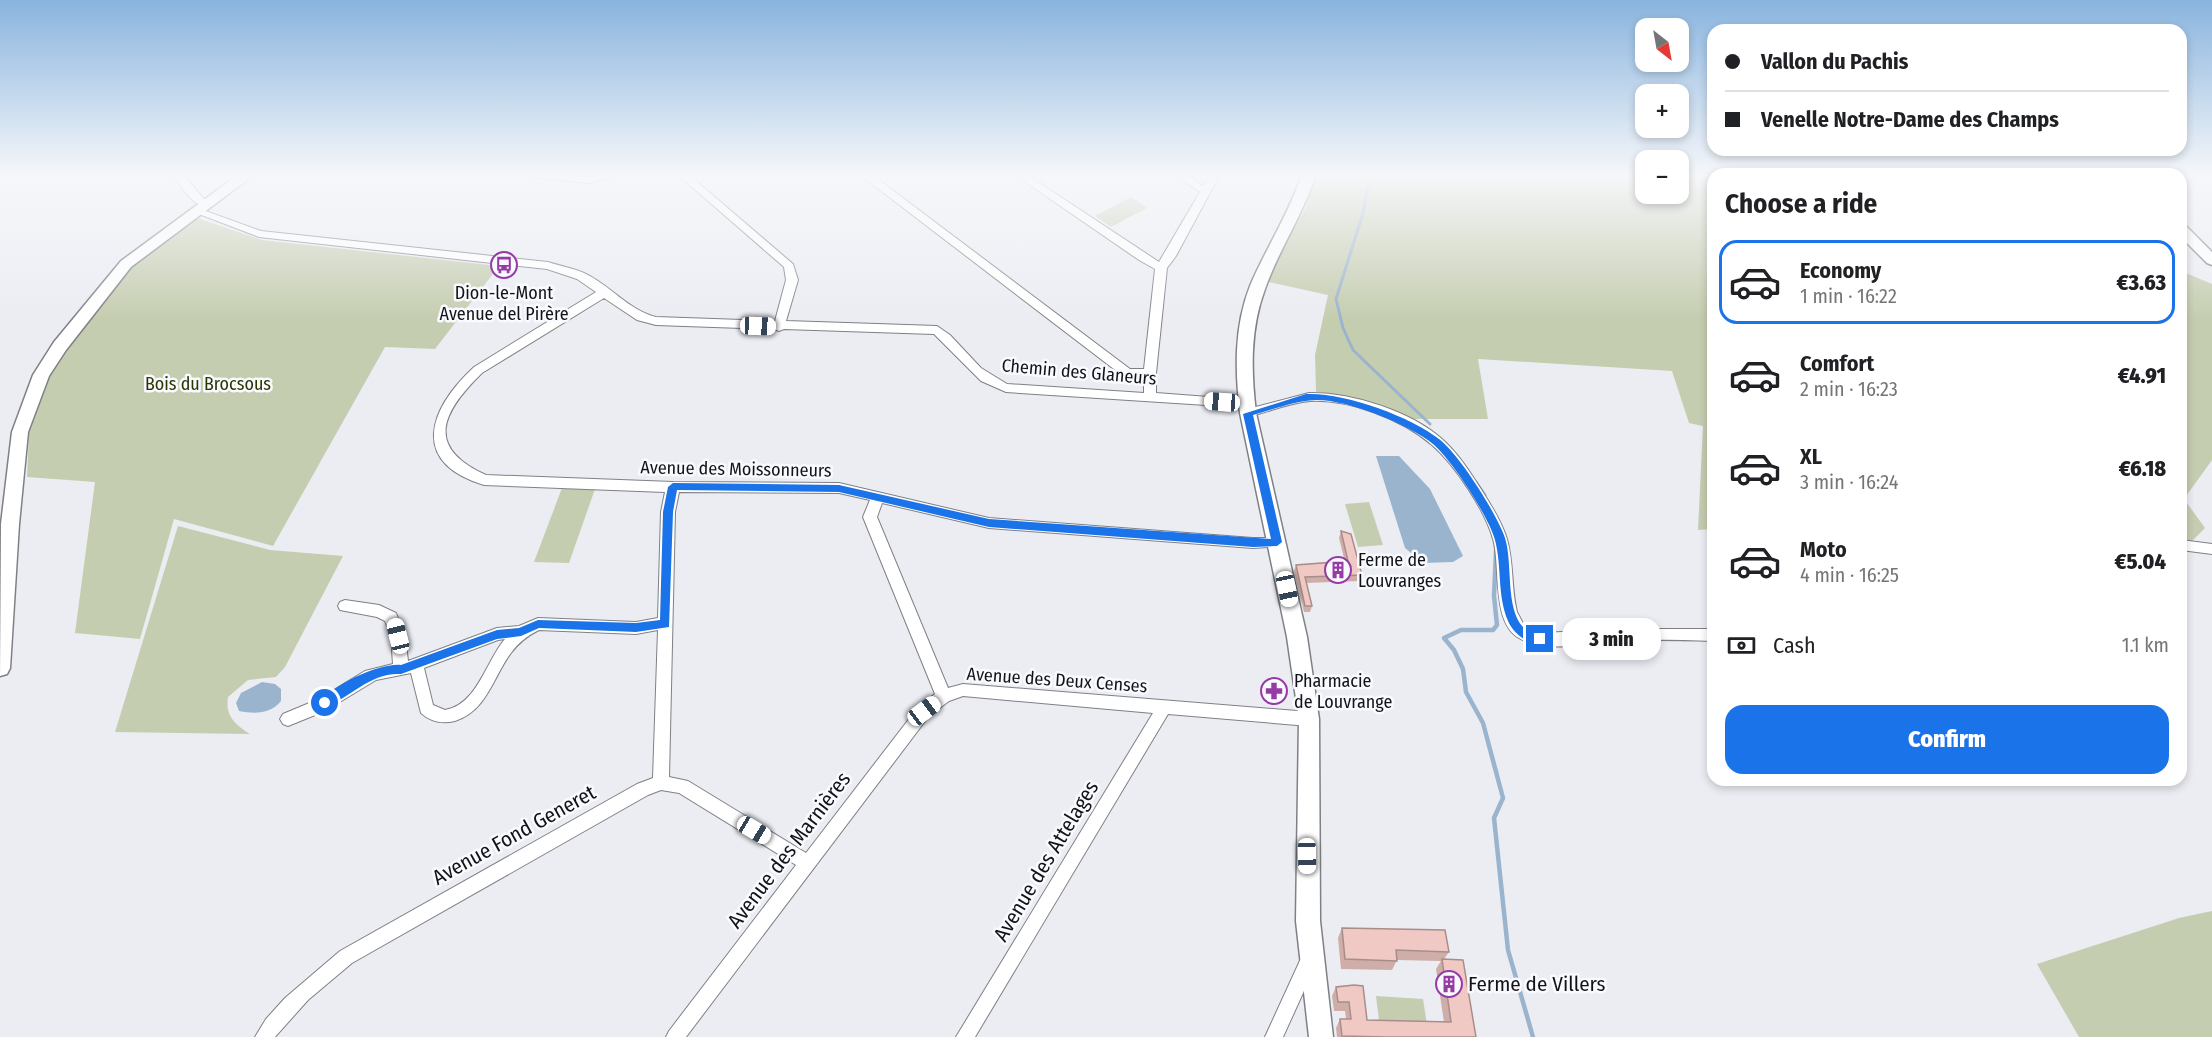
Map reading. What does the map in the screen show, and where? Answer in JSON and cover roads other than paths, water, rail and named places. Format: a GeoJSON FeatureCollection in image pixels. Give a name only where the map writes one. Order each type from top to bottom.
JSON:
{"type":"FeatureCollection","features":[{"type":"Feature","properties":{"kind":"street"},"geometry":{"type":"LineString","coordinates":[[0,668],[10,524],[20,432],[41,375],[60,345],[126,264],[182,222]]}},
{"type":"Feature","properties":{"kind":"street","name":"Chemin des Glaneurs"},"geometry":{"type":"LineString","coordinates":[[233,222],[259,234],[548,266],[581,276],[641,317],[656,321],[779,327],[937,330],[981,376],[993,384],[1023,389],[1222,402],[1247,407],[1306,398],[1328,398],[1359,405],[1389,416],[1435,441],[1457,465],[1492,520],[1500,540],[1509,609],[1520,631],[1529,636],[1552,639],[1648,634],[1707,635]]}},
{"type":"Feature","properties":{"kind":"street"},"geometry":{"type":"LineString","coordinates":[[738,222],[789,266],[792,280],[779,327]]}},
{"type":"Feature","properties":{"kind":"street"},"geometry":{"type":"LineString","coordinates":[[928,222],[1127,373],[1150,373]]}},
{"type":"Feature","properties":{"kind":"street"},"geometry":{"type":"LineString","coordinates":[[1090,222],[1143,258],[1161,267]]}},
{"type":"Feature","properties":{"kind":"street"},"geometry":{"type":"LineString","coordinates":[[1150,397],[1150,373],[1161,267],[1170,256],[1188,222]]}},
{"type":"Feature","properties":{"kind":"street"},"geometry":{"type":"LineString","coordinates":[[1290,222],[1264,271],[1248,311],[1243,345],[1243,376],[1247,407],[1297,637],[1309,719],[1306,835],[1311,956],[1321,1037]]}},
{"type":"Feature","properties":{"kind":"street"},"geometry":{"type":"LineString","coordinates":[[2187,236],[2212,260]]}},
{"type":"Feature","properties":{"kind":"street","name":"Avenue des Moissonneurs"},"geometry":{"type":"LineString","coordinates":[[603,293],[478,370],[461,384],[447,402],[441,418],[439,436],[444,452],[454,465],[468,475],[484,480],[673,487],[839,488],[989,523],[1253,543],[1277,542]]}},
{"type":"Feature","properties":{"kind":"street"},"geometry":{"type":"LineString","coordinates":[[1123,395],[1127,373]]}},
{"type":"Feature","properties":{"kind":"street"},"geometry":{"type":"LineString","coordinates":[[673,487],[668,512],[661,783],[682,786],[807,862]]}},
{"type":"Feature","properties":{"kind":"street","name":"Avenue des Deux Censes"},"geometry":{"type":"LineString","coordinates":[[878,497],[870,517],[944,696],[963,690],[1309,719]]}},
{"type":"Feature","properties":{"kind":"street"},"geometry":{"type":"LineString","coordinates":[[2187,546],[2212,549]]}},
{"type":"Feature","properties":{"kind":"street"},"geometry":{"type":"LineString","coordinates":[[345,606],[379,611],[392,619],[400,652],[401,670]]}},
{"type":"Feature","properties":{"kind":"street"},"geometry":{"type":"LineString","coordinates":[[288,719],[325,703],[359,681],[390,669],[401,670],[497,634],[521,632],[538,624],[636,628],[665,624]]}},
{"type":"Feature","properties":{"kind":"street"},"geometry":{"type":"LineString","coordinates":[[416,664],[426,708],[438,715],[454,714],[472,704],[501,656],[521,632]]}},
{"type":"Feature","properties":{"kind":"street","name":"Avenue des Marnières"},"geometry":{"type":"LineString","coordinates":[[675,1037],[924,711],[944,696]]}},
{"type":"Feature","properties":{"kind":"street","name":"Avenue des Attelages"},"geometry":{"type":"LineString","coordinates":[[965,1037],[1164,707]]}},
{"type":"Feature","properties":{"kind":"street","name":"Avenue Fond Generet"},"geometry":{"type":"LineString","coordinates":[[264,1037],[300,995],[346,957],[643,789],[661,783]]}},
{"type":"Feature","properties":{"kind":"street"},"geometry":{"type":"LineString","coordinates":[[1274,1037],[1311,956]]}},
{"type":"Feature","properties":{"kind":"water"},"geometry":{"type":"Polygon","coordinates":[[[1376,456],[1399,456],[1430,489],[1463,556],[1453,562],[1423,563],[1405,548],[1376,456]]]}},
{"type":"Feature","properties":{"kind":"water"},"geometry":{"type":"Polygon","coordinates":[[[262,682],[275,684],[281,689],[281,701],[268,711],[251,713],[239,711],[236,703],[241,693],[262,682]]]}},
{"type":"Feature","properties":{"kind":"waterway"},"geometry":{"type":"LineString","coordinates":[[1360,222],[1336,299],[1343,328],[1353,350],[1430,424]]}},
{"type":"Feature","properties":{"kind":"waterway"},"geometry":{"type":"LineString","coordinates":[[1476,482],[1485,495]]}},
{"type":"Feature","properties":{"kind":"waterway"},"geometry":{"type":"LineString","coordinates":[[1496,551],[1494,596],[1497,625],[1493,630],[1461,630],[1444,638],[1454,650],[1463,669],[1466,692],[1483,723],[1503,798],[1494,818],[1508,950],[1533,1037]]}},
{"type":"Feature","properties":{"kind":"place","name":"Dion-le-Mont Avenue del Pirère"},"geometry":{"type":"Point","coordinates":[504,265]}},
{"type":"Feature","properties":{"kind":"place","name":"Ferme de Louvranges"},"geometry":{"type":"Point","coordinates":[1338,570]}},
{"type":"Feature","properties":{"kind":"place","name":"Pharmacie de Louvrange"},"geometry":{"type":"Point","coordinates":[1274,691]}},
{"type":"Feature","properties":{"kind":"place","name":"Ferme de Villers"},"geometry":{"type":"Point","coordinates":[1449,984]}},
{"type":"Feature","properties":{"kind":"park label","name":"Bois du Brocsous"},"geometry":{"type":"Point","coordinates":[208,384]}}]}
